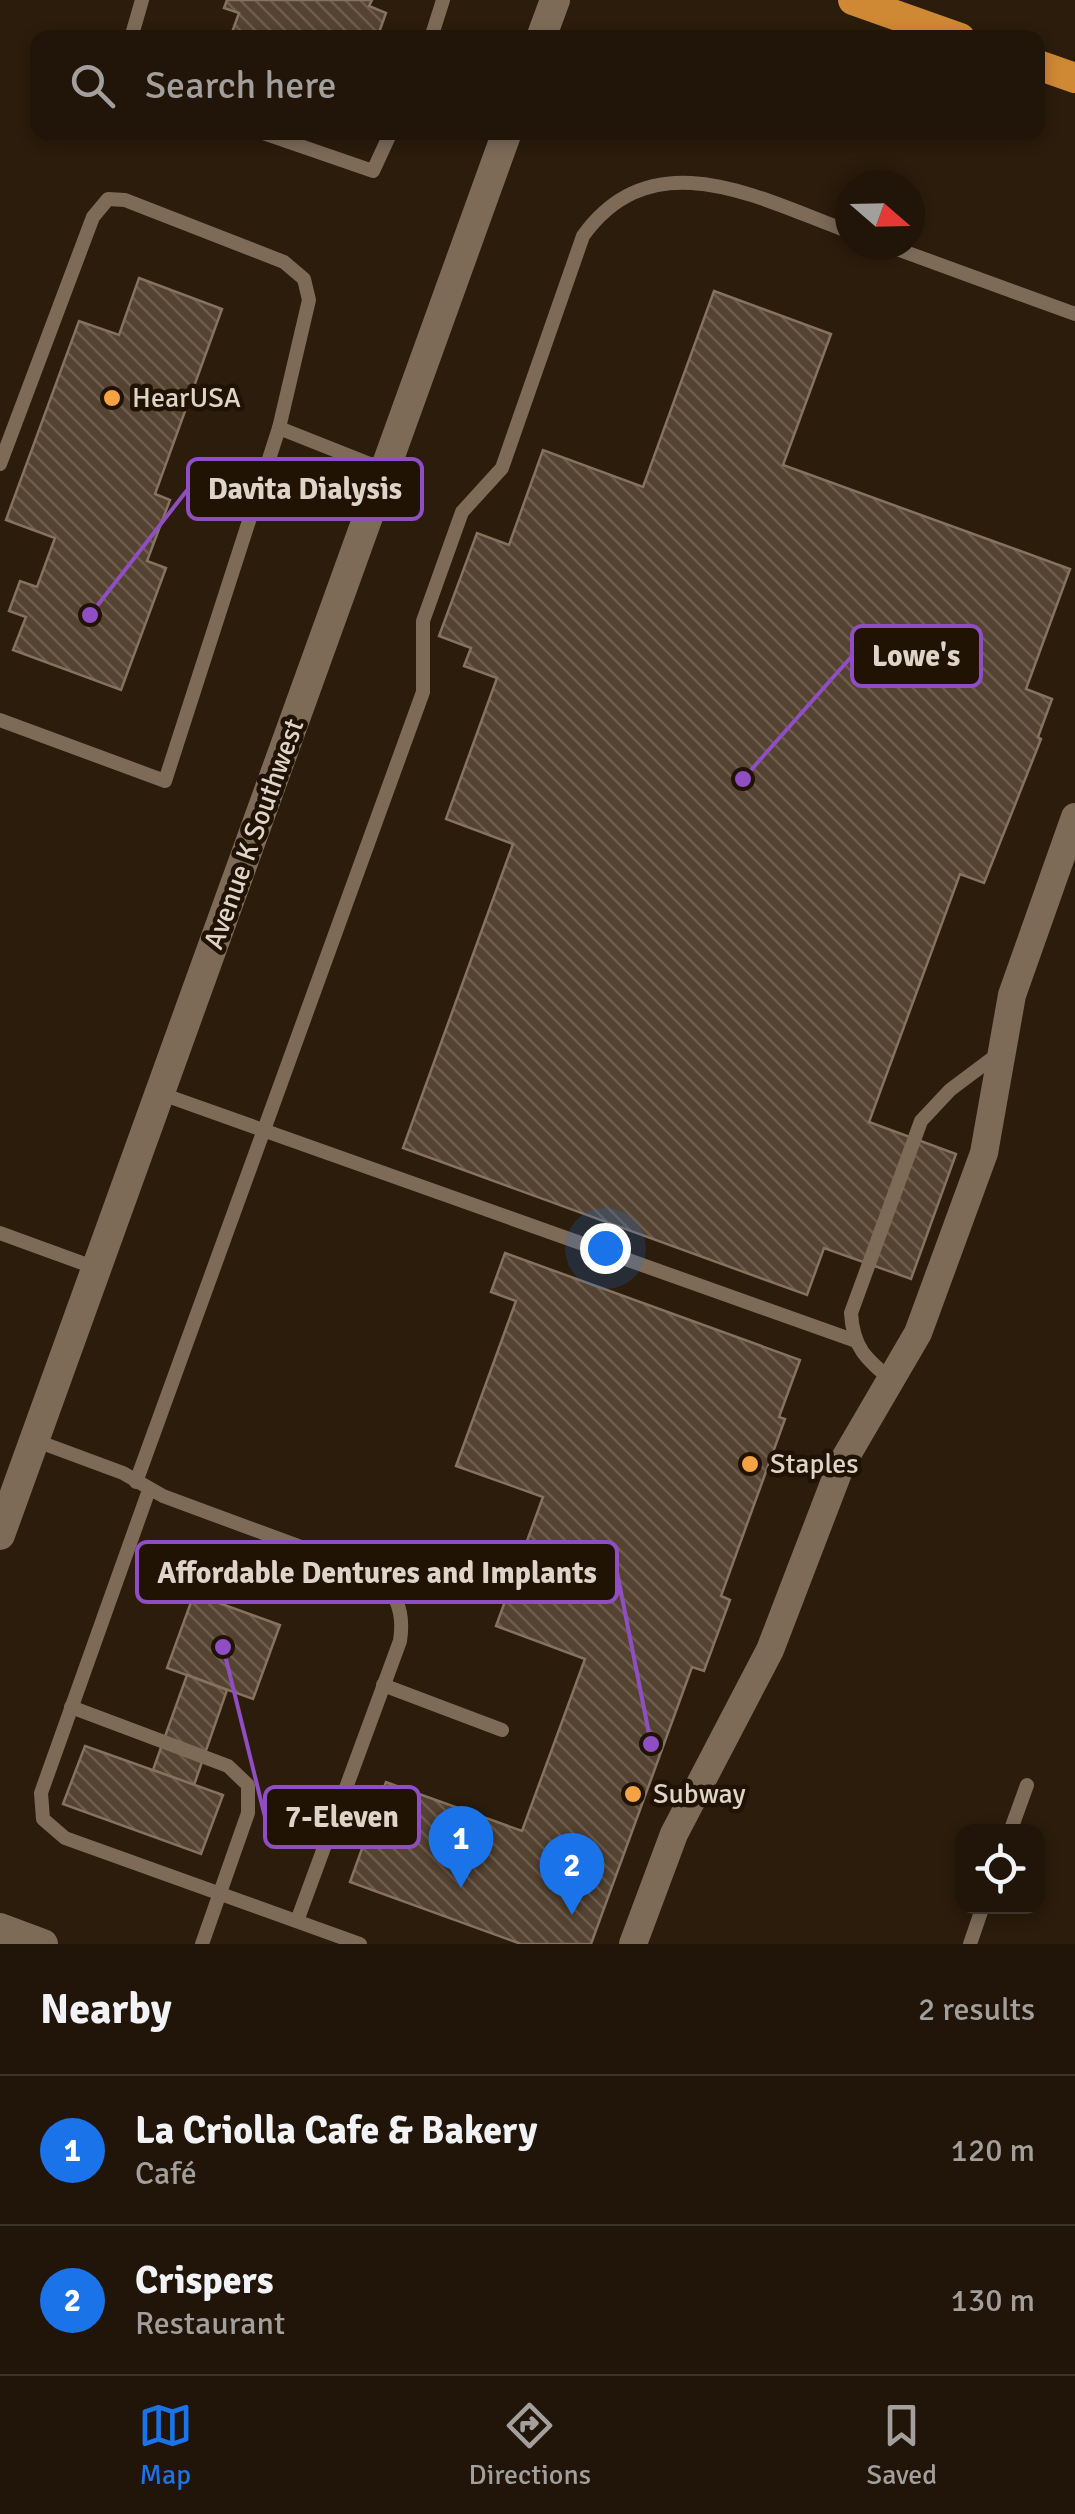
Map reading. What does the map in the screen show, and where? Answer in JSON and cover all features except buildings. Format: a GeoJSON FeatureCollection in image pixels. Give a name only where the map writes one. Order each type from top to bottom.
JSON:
{"type":"FeatureCollection","features":[{"type":"Feature","properties":{"kind":"highway"},"geometry":{"type":"LineString","coordinates":[[868,3],[939,30]]}},
{"type":"Feature","properties":{"kind":"highway"},"geometry":{"type":"LineString","coordinates":[[1045,67],[1075,78]]}},
{"type":"Feature","properties":{"kind":"street"},"geometry":{"type":"LineString","coordinates":[[544,30],[555,0]]}},
{"type":"Feature","properties":{"kind":"street","name":"Avenue K Southwest"},"geometry":{"type":"LineString","coordinates":[[0,1535],[6,1498],[34,1440],[504,140]]}},
{"type":"Feature","properties":{"kind":"street"},"geometry":{"type":"LineString","coordinates":[[634,1944],[674,1834],[770,1650],[840,1465],[918,1333],[984,1152],[1018,974],[1075,817]]}},
{"type":"Feature","properties":{"kind":"street"},"geometry":{"type":"LineString","coordinates":[[0,1928],[43,1944]]}},
{"type":"Feature","properties":{"kind":"lane"},"geometry":{"type":"LineString","coordinates":[[133,30],[142,0]]}},
{"type":"Feature","properties":{"kind":"lane"},"geometry":{"type":"LineString","coordinates":[[434,30],[443,0]]}},
{"type":"Feature","properties":{"kind":"lane"},"geometry":{"type":"LineString","coordinates":[[283,140],[373,171],[388,140]]}},
{"type":"Feature","properties":{"kind":"lane"},"geometry":{"type":"LineString","coordinates":[[360,1944],[52,1831],[43,1819],[41,1793],[264,1130],[423,692],[420,637],[443,566],[462,512],[502,468],[583,236],[600,212],[624,195],[651,184],[681,181],[748,194],[835,226]]}},
{"type":"Feature","properties":{"kind":"lane"},"geometry":{"type":"LineString","coordinates":[[0,464],[93,217],[108,199],[126,200],[284,262],[304,279],[309,300],[279,428],[165,781],[0,720]]}},
{"type":"Feature","properties":{"kind":"lane"},"geometry":{"type":"LineString","coordinates":[[925,259],[1075,314]]}},
{"type":"Feature","properties":{"kind":"lane"},"geometry":{"type":"LineString","coordinates":[[279,428],[385,470]]}},
{"type":"Feature","properties":{"kind":"lane"},"geometry":{"type":"LineString","coordinates":[[893,1380],[861,1354],[853,1340],[851,1313],[921,1122],[950,1090],[1003,1050]]}},
{"type":"Feature","properties":{"kind":"lane"},"geometry":{"type":"LineString","coordinates":[[160,1093],[853,1340]]}},
{"type":"Feature","properties":{"kind":"lane"},"geometry":{"type":"LineString","coordinates":[[0,1233],[96,1268]]}},
{"type":"Feature","properties":{"kind":"lane"},"geometry":{"type":"LineString","coordinates":[[34,1440],[379,1578],[390,1588],[402,1614],[400,1641],[297,1921]]}},
{"type":"Feature","properties":{"kind":"lane"},"geometry":{"type":"LineString","coordinates":[[383,1685],[502,1730]]}},
{"type":"Feature","properties":{"kind":"lane"},"geometry":{"type":"LineString","coordinates":[[71,1708],[240,1774],[248,1785],[248,1812],[202,1944]]}},
{"type":"Feature","properties":{"kind":"lane"},"geometry":{"type":"LineString","coordinates":[[1013,1824],[1027,1785]]}},
{"type":"Feature","properties":{"kind":"lane"},"geometry":{"type":"LineString","coordinates":[[970,1944],[980,1914]]}},
{"type":"Feature","properties":{"kind":"place","name":"HearUSA"},"geometry":{"type":"Point","coordinates":[112,398]}},
{"type":"Feature","properties":{"kind":"place","name":"Davita Dialysis"},"geometry":{"type":"Point","coordinates":[90,615]}},
{"type":"Feature","properties":{"kind":"place","name":"Lowe's"},"geometry":{"type":"Point","coordinates":[743,779]}},
{"type":"Feature","properties":{"kind":"place","name":"Staples"},"geometry":{"type":"Point","coordinates":[750,1464]}},
{"type":"Feature","properties":{"kind":"place","name":"7-Eleven"},"geometry":{"type":"Point","coordinates":[223,1647]}},
{"type":"Feature","properties":{"kind":"place","name":"Affordable Dentures and Implants"},"geometry":{"type":"Point","coordinates":[651,1744]}},
{"type":"Feature","properties":{"kind":"place","name":"Subway"},"geometry":{"type":"Point","coordinates":[633,1794]}},
{"type":"Feature","properties":{"kind":"place","name":"La Criolla Cafe & Bakery"},"geometry":{"type":"Point","coordinates":[461,1888]}},
{"type":"Feature","properties":{"kind":"place","name":"Crispers"},"geometry":{"type":"Point","coordinates":[572,1915]}}]}
